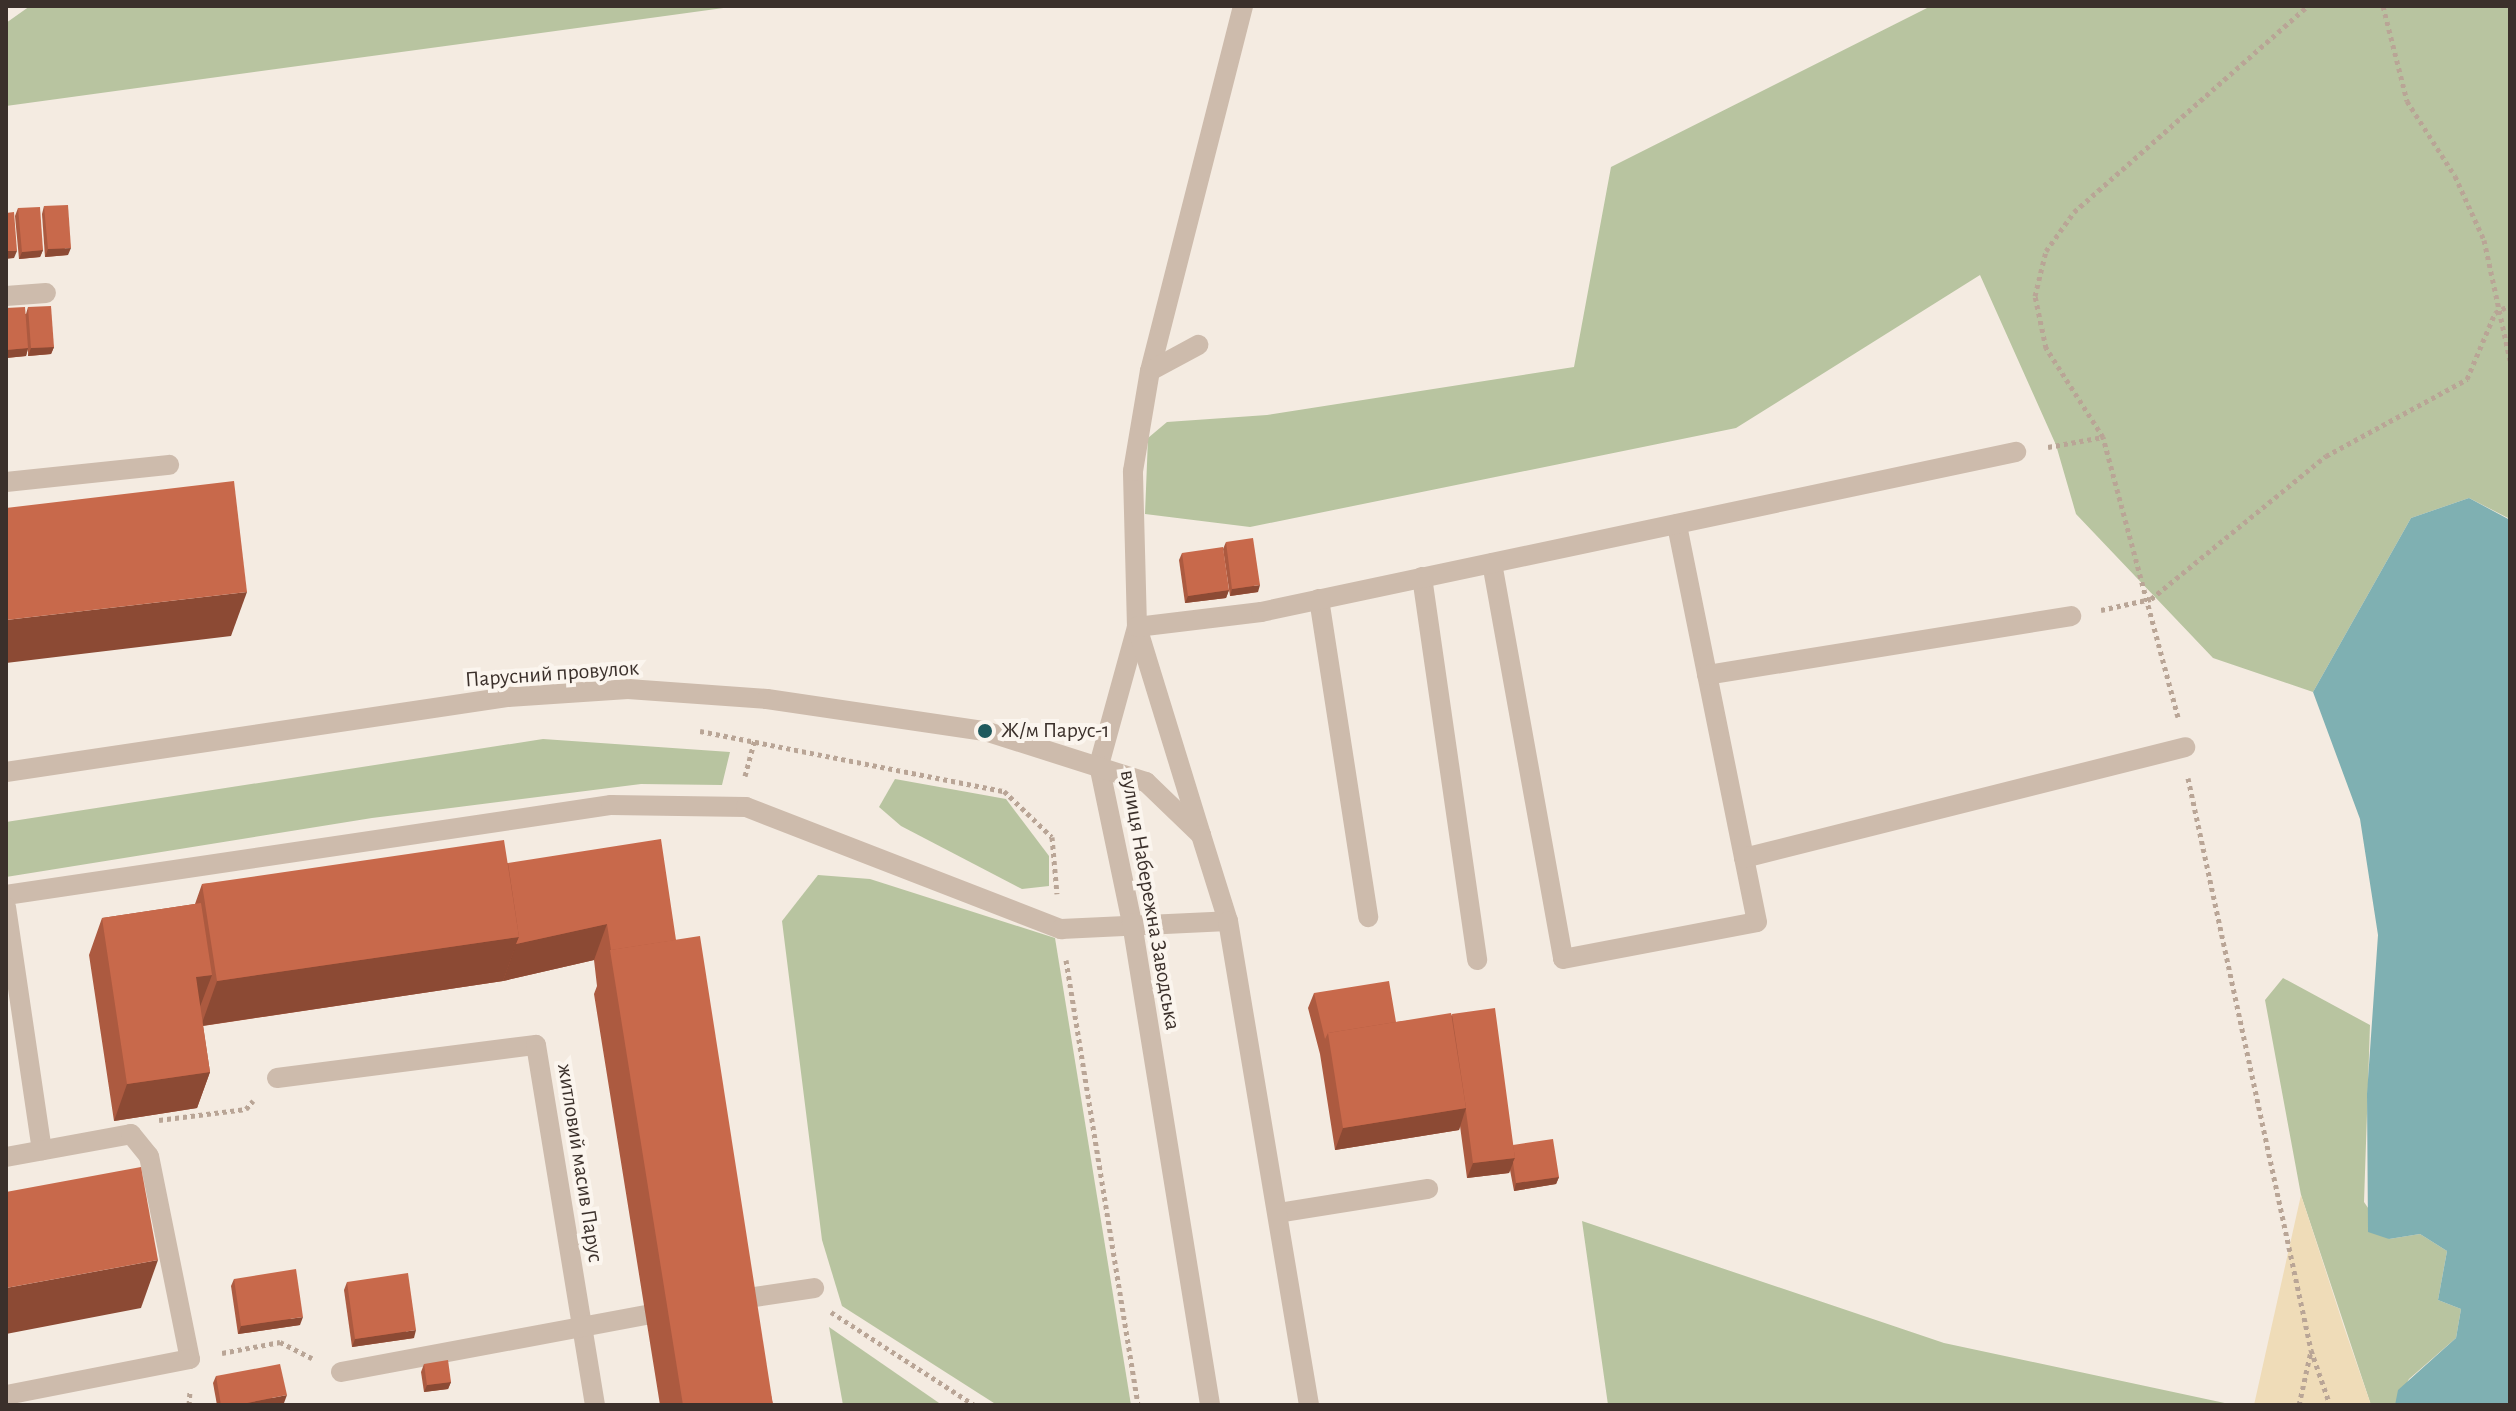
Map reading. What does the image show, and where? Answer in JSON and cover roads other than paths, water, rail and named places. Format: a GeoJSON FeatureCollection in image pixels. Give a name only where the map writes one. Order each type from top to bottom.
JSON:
{"type":"FeatureCollection","features":[{"type":"Feature","properties":{"kind":"street"},"geometry":{"type":"LineString","coordinates":[[1201,835],[1137,627],[1133,471],[1150,371],[1243,6]]}},
{"type":"Feature","properties":{"kind":"street"},"geometry":{"type":"LineString","coordinates":[[6,296],[46,293]]}},
{"type":"Feature","properties":{"kind":"street"},"geometry":{"type":"LineString","coordinates":[[1150,371],[1198,345]]}},
{"type":"Feature","properties":{"kind":"street"},"geometry":{"type":"LineString","coordinates":[[1137,627],[1319,599],[2016,452]]}},
{"type":"Feature","properties":{"kind":"street"},"geometry":{"type":"LineString","coordinates":[[6,482],[169,465]]}},
{"type":"Feature","properties":{"kind":"street"},"geometry":{"type":"LineString","coordinates":[[1492,563],[1563,959],[1757,922],[1677,524]]}},
{"type":"Feature","properties":{"kind":"street"},"geometry":{"type":"LineString","coordinates":[[1422,577],[1477,960]]}},
{"type":"Feature","properties":{"kind":"street"},"geometry":{"type":"LineString","coordinates":[[1319,599],[1368,917]]}},
{"type":"Feature","properties":{"kind":"street"},"geometry":{"type":"LineString","coordinates":[[1707,675],[2071,616]]}},
{"type":"Feature","properties":{"kind":"street"},"geometry":{"type":"LineString","coordinates":[[1099,765],[1137,627]]}},
{"type":"Feature","properties":{"kind":"street","name":"Парусний провулок"},"geometry":{"type":"LineString","coordinates":[[6,772],[508,697],[628,689],[926,721],[1099,765]]}},
{"type":"Feature","properties":{"kind":"street"},"geometry":{"type":"LineString","coordinates":[[1744,858],[2185,747]]}},
{"type":"Feature","properties":{"kind":"street","name":"вулиця Набережна Заводська"},"geometry":{"type":"LineString","coordinates":[[1099,765],[1146,782],[1201,835],[1228,921],[1309,1405]]}},
{"type":"Feature","properties":{"kind":"street","name":"вулиця Набережна Заводська"},"geometry":{"type":"LineString","coordinates":[[1099,765],[1132,923],[1210,1405]]}},
{"type":"Feature","properties":{"kind":"street"},"geometry":{"type":"LineString","coordinates":[[6,895],[611,805],[746,807],[1061,929],[1132,923],[1228,921]]}},
{"type":"Feature","properties":{"kind":"street"},"geometry":{"type":"LineString","coordinates":[[6,907],[42,1150]]}},
{"type":"Feature","properties":{"kind":"street","name":"житловий масив Парус"},"geometry":{"type":"LineString","coordinates":[[277,1078],[536,1045],[595,1405]]}},
{"type":"Feature","properties":{"kind":"street"},"geometry":{"type":"LineString","coordinates":[[6,1157],[131,1134],[149,1156],[190,1359],[6,1395]]}},
{"type":"Feature","properties":{"kind":"street"},"geometry":{"type":"LineString","coordinates":[[1278,1213],[1428,1189]]}},
{"type":"Feature","properties":{"kind":"street"},"geometry":{"type":"LineString","coordinates":[[734,1300],[816,1295]]}},
{"type":"Feature","properties":{"kind":"street"},"geometry":{"type":"LineString","coordinates":[[341,1372],[527,1342],[582,1326],[646,1315]]}},
{"type":"Feature","properties":{"kind":"water"},"geometry":{"type":"Polygon","coordinates":[[[2469,498],[2510,520],[2510,1405],[2395,1405],[2398,1390],[2456,1338],[2461,1309],[2438,1300],[2447,1251],[2420,1234],[2389,1239],[2368,1232],[2367,1094],[2378,935],[2360,819],[2313,692],[2411,518],[2469,498]]]}},
{"type":"Feature","properties":{"kind":"place","name":"Ж/м Парус-1"},"geometry":{"type":"Point","coordinates":[985,731]}}]}
